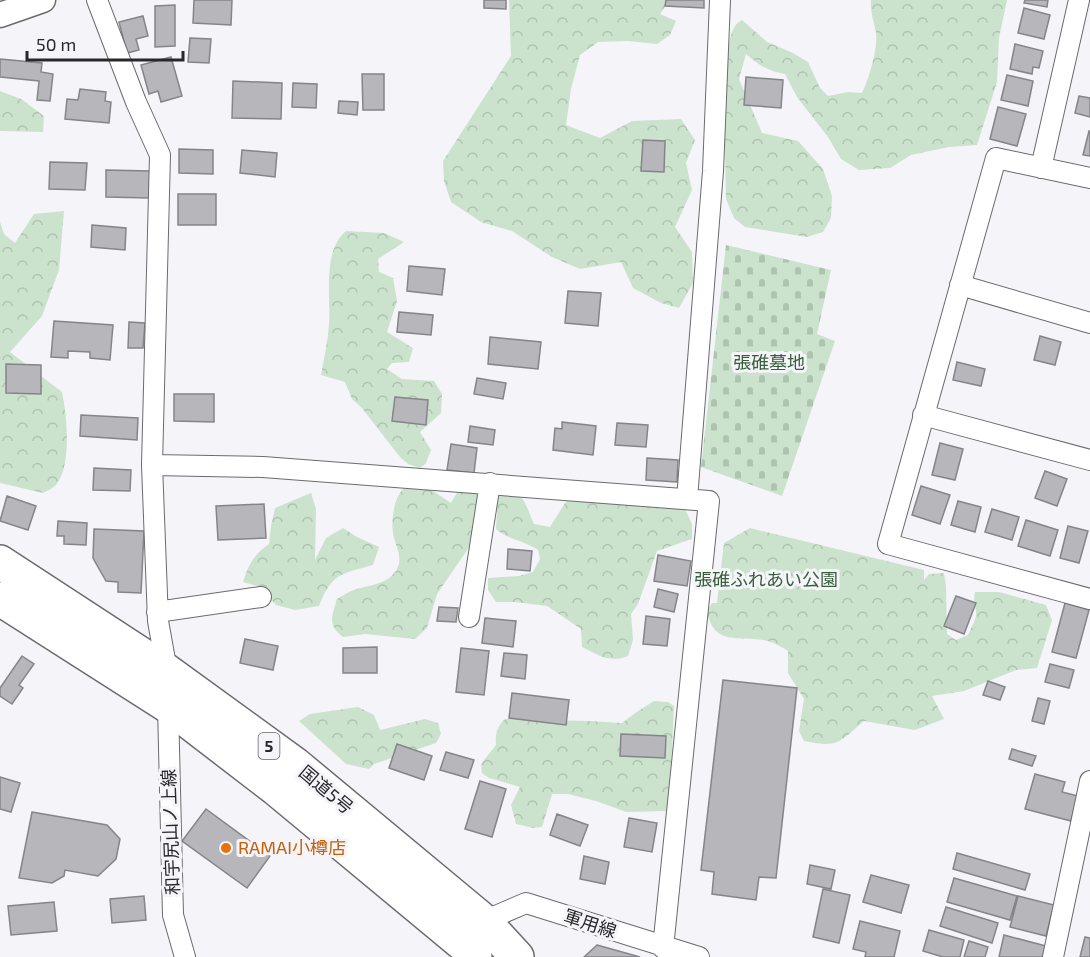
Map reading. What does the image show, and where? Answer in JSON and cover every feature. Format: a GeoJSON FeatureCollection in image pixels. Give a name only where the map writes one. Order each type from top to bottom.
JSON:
{"type":"FeatureCollection","features":[{"type":"Feature","properties":{"kind":"highway","name":"国道5号"},"geometry":{"type":"LineString","coordinates":[[0,562],[167,671],[295,764],[484,921],[517,957]]}},
{"type":"Feature","properties":{"kind":"highway","name":"国道5号"},"geometry":{"type":"LineString","coordinates":[[0,599],[168,706],[285,796],[455,937],[475,957]]}},
{"type":"Feature","properties":{"kind":"street"},"geometry":{"type":"LineString","coordinates":[[0,15],[43,0]]}},
{"type":"Feature","properties":{"kind":"street"},"geometry":{"type":"LineString","coordinates":[[97,0],[136,102],[160,155],[152,465],[157,612],[167,671]]}},
{"type":"Feature","properties":{"kind":"street"},"geometry":{"type":"LineString","coordinates":[[687,499],[713,171],[720,0]]}},
{"type":"Feature","properties":{"kind":"street"},"geometry":{"type":"LineString","coordinates":[[1041,168],[1079,0]]}},
{"type":"Feature","properties":{"kind":"street"},"geometry":{"type":"LineString","coordinates":[[1090,178],[996,158],[888,544],[1090,599]]}},
{"type":"Feature","properties":{"kind":"street"},"geometry":{"type":"LineString","coordinates":[[960,285],[1090,323]]}},
{"type":"Feature","properties":{"kind":"street"},"geometry":{"type":"LineString","coordinates":[[923,415],[1090,460]]}},
{"type":"Feature","properties":{"kind":"street"},"geometry":{"type":"LineString","coordinates":[[152,465],[263,467],[709,501],[663,948]]}},
{"type":"Feature","properties":{"kind":"street"},"geometry":{"type":"LineString","coordinates":[[470,617],[490,483]]}},
{"type":"Feature","properties":{"kind":"street"},"geometry":{"type":"LineString","coordinates":[[157,612],[261,597]]}},
{"type":"Feature","properties":{"kind":"street","name":"和宇尻山ノ上線"},"geometry":{"type":"LineString","coordinates":[[168,706],[173,915],[185,957]]}},
{"type":"Feature","properties":{"kind":"street"},"geometry":{"type":"LineString","coordinates":[[1053,957],[1090,781]]}},
{"type":"Feature","properties":{"kind":"street","name":"軍用線"},"geometry":{"type":"LineString","coordinates":[[484,921],[526,903],[663,948],[699,957]]}},
{"type":"Feature","properties":{"kind":"green space"},"geometry":{"type":"Polygon","coordinates":[[[509,0],[670,0],[660,14],[676,21],[670,35],[657,44],[628,41],[598,42],[580,55],[571,89],[566,125],[600,138],[632,121],[681,119],[695,140],[686,163],[692,190],[675,227],[692,252],[693,283],[679,308],[661,303],[633,288],[621,262],[580,269],[552,257],[512,231],[481,222],[451,202],[444,181],[443,161],[511,56],[509,0]]]}},
{"type":"Feature","properties":{"kind":"green space"},"geometry":{"type":"Polygon","coordinates":[[[871,0],[1007,0],[999,38],[997,82],[977,145],[949,147],[911,155],[890,168],[859,170],[841,159],[828,137],[797,97],[785,74],[764,67],[746,54],[739,79],[762,133],[798,141],[823,169],[832,196],[831,218],[823,232],[807,237],[745,227],[734,218],[726,199],[727,57],[730,38],[735,26],[742,20],[767,42],[808,62],[820,88],[828,96],[848,92],[862,93],[876,47],[871,0]]]}},
{"type":"Feature","properties":{"kind":"green space"},"geometry":{"type":"Polygon","coordinates":[[[0,91],[21,99],[44,116],[43,132],[0,131],[0,91]]]}},
{"type":"Feature","properties":{"kind":"green space"},"geometry":{"type":"Polygon","coordinates":[[[64,211],[59,270],[42,316],[10,352],[62,392],[67,427],[64,465],[56,485],[43,493],[0,483],[0,222],[4,234],[15,243],[34,214],[64,211]]]}},
{"type":"Feature","properties":{"kind":"green space"},"geometry":{"type":"Polygon","coordinates":[[[346,231],[384,233],[404,242],[378,259],[379,272],[393,278],[397,301],[387,332],[413,348],[409,362],[392,363],[387,369],[402,379],[434,381],[442,394],[441,413],[420,432],[431,450],[426,463],[420,468],[408,464],[400,457],[361,407],[352,399],[345,382],[321,375],[327,343],[331,262],[338,240],[346,231]]]}},
{"type":"Feature","properties":{"kind":"green space","name":"張碓墓地"},"geometry":{"type":"Polygon","coordinates":[[[726,245],[831,270],[817,334],[835,341],[782,496],[701,467],[726,245]]]}},
{"type":"Feature","properties":{"kind":"green space"},"geometry":{"type":"Polygon","coordinates":[[[427,487],[451,503],[458,491],[473,489],[481,495],[472,543],[437,594],[427,628],[415,639],[365,634],[343,637],[338,633],[332,620],[337,599],[349,592],[385,580],[395,572],[399,557],[392,522],[397,498],[403,489],[427,487]]]}},
{"type":"Feature","properties":{"kind":"green space"},"geometry":{"type":"Polygon","coordinates":[[[311,493],[316,509],[315,560],[326,538],[343,528],[379,547],[373,565],[339,576],[328,587],[319,606],[295,610],[276,605],[260,587],[243,582],[252,561],[269,544],[275,508],[311,493]]]}},
{"type":"Feature","properties":{"kind":"green space"},"geometry":{"type":"Polygon","coordinates":[[[498,493],[519,496],[534,524],[550,527],[565,503],[574,495],[660,502],[685,509],[692,524],[692,539],[657,551],[638,604],[631,614],[633,640],[628,656],[610,659],[582,647],[581,629],[547,606],[496,602],[488,590],[488,578],[519,576],[533,572],[540,559],[538,550],[496,529],[498,493]]]}},
{"type":"Feature","properties":{"kind":"green space","name":"張碓ふれあい公園"},"geometry":{"type":"Polygon","coordinates":[[[750,528],[924,570],[924,580],[929,574],[944,573],[947,634],[956,640],[968,635],[975,621],[975,592],[999,592],[1046,605],[1052,620],[1037,668],[1016,670],[964,691],[932,696],[944,719],[915,730],[864,721],[843,739],[832,744],[804,741],[799,731],[804,699],[788,673],[788,651],[771,642],[723,636],[716,631],[707,611],[712,603],[717,603],[724,543],[750,528]]]}},
{"type":"Feature","properties":{"kind":"green space"},"geometry":{"type":"Polygon","coordinates":[[[654,701],[668,702],[674,706],[670,793],[666,811],[626,812],[568,794],[552,794],[542,827],[533,828],[516,824],[511,805],[520,787],[489,778],[482,773],[481,764],[496,745],[497,731],[505,719],[622,723],[654,701]]]}},
{"type":"Feature","properties":{"kind":"green space"},"geometry":{"type":"Polygon","coordinates":[[[358,707],[374,715],[380,730],[425,719],[438,723],[441,734],[436,743],[374,764],[369,769],[346,764],[299,721],[310,714],[358,707]]]}},
{"type":"Feature","properties":{"kind":"building"},"geometry":{"type":"Polygon","coordinates":[[[194,0],[232,0],[231,25],[193,23],[194,0]]]}},
{"type":"Feature","properties":{"kind":"building"},"geometry":{"type":"Polygon","coordinates":[[[484,0],[506,0],[506,9],[484,8],[484,0]]]}},
{"type":"Feature","properties":{"kind":"building"},"geometry":{"type":"Polygon","coordinates":[[[666,0],[704,0],[704,8],[665,6],[666,0]]]}},
{"type":"Feature","properties":{"kind":"building"},"geometry":{"type":"Polygon","coordinates":[[[1025,0],[1048,0],[1047,7],[1024,3],[1025,0]]]}},
{"type":"Feature","properties":{"kind":"building"},"geometry":{"type":"Polygon","coordinates":[[[175,5],[175,46],[155,47],[155,6],[175,5]]]}},
{"type":"Feature","properties":{"kind":"building"},"geometry":{"type":"Polygon","coordinates":[[[1024,8],[1050,15],[1044,39],[1018,33],[1024,8]]]}},
{"type":"Feature","properties":{"kind":"building"},"geometry":{"type":"Polygon","coordinates":[[[143,16],[148,36],[136,39],[139,50],[127,53],[119,22],[143,16]]]}},
{"type":"Feature","properties":{"kind":"building"},"geometry":{"type":"Polygon","coordinates":[[[190,38],[211,39],[209,63],[188,62],[190,38]]]}},
{"type":"Feature","properties":{"kind":"building"},"geometry":{"type":"Polygon","coordinates":[[[1015,44],[1043,51],[1039,68],[1033,67],[1032,74],[1010,69],[1015,44]]]}},
{"type":"Feature","properties":{"kind":"building"},"geometry":{"type":"Polygon","coordinates":[[[171,57],[182,96],[161,102],[158,91],[149,94],[141,65],[171,57]]]}},
{"type":"Feature","properties":{"kind":"building"},"geometry":{"type":"Polygon","coordinates":[[[0,59],[42,63],[41,72],[53,74],[50,101],[37,100],[39,81],[0,77],[0,59]]]}},
{"type":"Feature","properties":{"kind":"building"},"geometry":{"type":"Polygon","coordinates":[[[362,74],[384,74],[384,110],[363,110],[362,74]]]}},
{"type":"Feature","properties":{"kind":"building"},"geometry":{"type":"Polygon","coordinates":[[[1007,75],[1033,81],[1028,106],[1001,100],[1007,75]]]}},
{"type":"Feature","properties":{"kind":"building"},"geometry":{"type":"Polygon","coordinates":[[[746,77],[783,80],[781,108],[744,105],[746,77]]]}},
{"type":"Feature","properties":{"kind":"building"},"geometry":{"type":"Polygon","coordinates":[[[233,81],[282,83],[281,119],[232,118],[233,81]]]}},
{"type":"Feature","properties":{"kind":"building"},"geometry":{"type":"Polygon","coordinates":[[[293,83],[317,84],[316,108],[292,107],[293,83]]]}},
{"type":"Feature","properties":{"kind":"building"},"geometry":{"type":"Polygon","coordinates":[[[80,89],[106,92],[105,101],[111,102],[109,123],[65,119],[67,99],[78,100],[80,89]]]}},
{"type":"Feature","properties":{"kind":"building"},"geometry":{"type":"Polygon","coordinates":[[[1079,96],[1090,98],[1090,117],[1075,113],[1079,96]]]}},
{"type":"Feature","properties":{"kind":"building"},"geometry":{"type":"Polygon","coordinates":[[[339,101],[358,102],[357,115],[338,113],[339,101]]]}},
{"type":"Feature","properties":{"kind":"building"},"geometry":{"type":"Polygon","coordinates":[[[998,107],[1026,114],[1017,146],[990,139],[998,107]]]}},
{"type":"Feature","properties":{"kind":"building"},"geometry":{"type":"Polygon","coordinates":[[[1090,131],[1090,156],[1083,155],[1090,131]]]}},
{"type":"Feature","properties":{"kind":"building"},"geometry":{"type":"Polygon","coordinates":[[[643,140],[665,141],[664,172],[641,171],[643,140]]]}},
{"type":"Feature","properties":{"kind":"building"},"geometry":{"type":"Polygon","coordinates":[[[179,149],[213,150],[213,174],[179,173],[179,149]]]}},
{"type":"Feature","properties":{"kind":"building"},"geometry":{"type":"Polygon","coordinates":[[[242,150],[277,153],[275,177],[240,173],[242,150]]]}},
{"type":"Feature","properties":{"kind":"building"},"geometry":{"type":"Polygon","coordinates":[[[50,162],[87,163],[85,190],[49,189],[50,162]]]}},
{"type":"Feature","properties":{"kind":"building"},"geometry":{"type":"Polygon","coordinates":[[[106,170],[150,171],[149,198],[106,197],[106,170]]]}},
{"type":"Feature","properties":{"kind":"building"},"geometry":{"type":"Polygon","coordinates":[[[178,194],[216,194],[216,225],[178,225],[178,194]]]}},
{"type":"Feature","properties":{"kind":"building"},"geometry":{"type":"Polygon","coordinates":[[[92,225],[126,228],[125,250],[91,247],[92,225]]]}},
{"type":"Feature","properties":{"kind":"building"},"geometry":{"type":"Polygon","coordinates":[[[409,266],[445,269],[442,295],[407,291],[409,266]]]}},
{"type":"Feature","properties":{"kind":"building"},"geometry":{"type":"Polygon","coordinates":[[[568,291],[601,293],[598,326],[565,323],[568,291]]]}},
{"type":"Feature","properties":{"kind":"building"},"geometry":{"type":"Polygon","coordinates":[[[399,312],[433,315],[431,335],[397,332],[399,312]]]}},
{"type":"Feature","properties":{"kind":"building"},"geometry":{"type":"Polygon","coordinates":[[[54,321],[113,325],[110,360],[90,358],[90,352],[68,351],[68,358],[51,357],[54,321]]]}},
{"type":"Feature","properties":{"kind":"building"},"geometry":{"type":"Polygon","coordinates":[[[129,322],[145,323],[143,348],[128,348],[129,322]]]}},
{"type":"Feature","properties":{"kind":"building"},"geometry":{"type":"Polygon","coordinates":[[[1040,336],[1061,342],[1055,365],[1034,360],[1040,336]]]}},
{"type":"Feature","properties":{"kind":"building"},"geometry":{"type":"Polygon","coordinates":[[[490,337],[541,342],[538,369],[488,364],[490,337]]]}},
{"type":"Feature","properties":{"kind":"building"},"geometry":{"type":"Polygon","coordinates":[[[957,362],[985,369],[981,386],[953,380],[957,362]]]}},
{"type":"Feature","properties":{"kind":"building"},"geometry":{"type":"Polygon","coordinates":[[[6,364],[41,365],[41,394],[6,393],[6,364]]]}},
{"type":"Feature","properties":{"kind":"building"},"geometry":{"type":"Polygon","coordinates":[[[477,378],[506,383],[503,399],[474,394],[477,378]]]}},
{"type":"Feature","properties":{"kind":"building"},"geometry":{"type":"Polygon","coordinates":[[[174,394],[214,394],[214,422],[174,421],[174,394]]]}},
{"type":"Feature","properties":{"kind":"building"},"geometry":{"type":"Polygon","coordinates":[[[395,397],[428,400],[426,425],[392,421],[395,397]]]}},
{"type":"Feature","properties":{"kind":"building"},"geometry":{"type":"Polygon","coordinates":[[[81,415],[138,418],[137,440],[80,436],[81,415]]]}},
{"type":"Feature","properties":{"kind":"building"},"geometry":{"type":"Polygon","coordinates":[[[562,422],[596,426],[593,455],[553,450],[555,428],[562,429],[562,422]]]}},
{"type":"Feature","properties":{"kind":"building"},"geometry":{"type":"Polygon","coordinates":[[[617,423],[648,425],[646,447],[615,445],[617,423]]]}},
{"type":"Feature","properties":{"kind":"building"},"geometry":{"type":"Polygon","coordinates":[[[470,426],[495,430],[493,445],[468,442],[470,426]]]}},
{"type":"Feature","properties":{"kind":"building"},"geometry":{"type":"Polygon","coordinates":[[[940,443],[963,449],[955,480],[932,475],[940,443]]]}},
{"type":"Feature","properties":{"kind":"building"},"geometry":{"type":"Polygon","coordinates":[[[451,444],[477,448],[474,473],[447,470],[451,444]]]}},
{"type":"Feature","properties":{"kind":"building"},"geometry":{"type":"Polygon","coordinates":[[[647,458],[678,460],[677,482],[646,480],[647,458]]]}},
{"type":"Feature","properties":{"kind":"building"},"geometry":{"type":"Polygon","coordinates":[[[94,468],[131,470],[130,491],[93,490],[94,468]]]}},
{"type":"Feature","properties":{"kind":"building"},"geometry":{"type":"Polygon","coordinates":[[[1045,471],[1067,479],[1057,506],[1035,498],[1045,471]]]}},
{"type":"Feature","properties":{"kind":"building"},"geometry":{"type":"Polygon","coordinates":[[[921,486],[950,495],[940,524],[912,515],[921,486]]]}},
{"type":"Feature","properties":{"kind":"building"},"geometry":{"type":"Polygon","coordinates":[[[7,496],[36,506],[28,530],[0,521],[7,496]]]}},
{"type":"Feature","properties":{"kind":"building"},"geometry":{"type":"Polygon","coordinates":[[[958,501],[981,507],[975,532],[951,525],[958,501]]]}},
{"type":"Feature","properties":{"kind":"building"},"geometry":{"type":"Polygon","coordinates":[[[264,504],[266,538],[218,540],[216,506],[264,504]]]}},
{"type":"Feature","properties":{"kind":"building"},"geometry":{"type":"Polygon","coordinates":[[[992,509],[1019,517],[1012,540],[985,532],[992,509]]]}},
{"type":"Feature","properties":{"kind":"building"},"geometry":{"type":"Polygon","coordinates":[[[1026,520],[1058,530],[1050,556],[1018,546],[1026,520]]]}},
{"type":"Feature","properties":{"kind":"building"},"geometry":{"type":"Polygon","coordinates":[[[58,521],[87,523],[86,545],[64,544],[64,536],[57,536],[58,521]]]}},
{"type":"Feature","properties":{"kind":"building"},"geometry":{"type":"Polygon","coordinates":[[[1068,526],[1088,531],[1079,563],[1060,558],[1068,526]]]}},
{"type":"Feature","properties":{"kind":"building"},"geometry":{"type":"Polygon","coordinates":[[[94,529],[144,531],[141,593],[118,592],[118,582],[106,581],[93,558],[94,529]]]}},
{"type":"Feature","properties":{"kind":"building"},"geometry":{"type":"Polygon","coordinates":[[[508,549],[532,551],[530,571],[507,569],[508,549]]]}},
{"type":"Feature","properties":{"kind":"building"},"geometry":{"type":"Polygon","coordinates":[[[658,555],[691,561],[687,586],[654,581],[658,555]]]}},
{"type":"Feature","properties":{"kind":"building"},"geometry":{"type":"Polygon","coordinates":[[[658,589],[678,594],[674,612],[654,607],[658,589]]]}},
{"type":"Feature","properties":{"kind":"building"},"geometry":{"type":"Polygon","coordinates":[[[956,596],[976,603],[964,634],[944,626],[956,596]]]}},
{"type":"Feature","properties":{"kind":"building"},"geometry":{"type":"Polygon","coordinates":[[[1065,603],[1089,610],[1076,658],[1052,652],[1065,603]]]}},
{"type":"Feature","properties":{"kind":"building"},"geometry":{"type":"Polygon","coordinates":[[[439,607],[458,608],[456,622],[437,621],[439,607]]]}},
{"type":"Feature","properties":{"kind":"building"},"geometry":{"type":"Polygon","coordinates":[[[646,616],[670,619],[667,646],[643,644],[646,616]]]}},
{"type":"Feature","properties":{"kind":"building"},"geometry":{"type":"Polygon","coordinates":[[[485,618],[516,621],[513,647],[482,643],[485,618]]]}},
{"type":"Feature","properties":{"kind":"building"},"geometry":{"type":"Polygon","coordinates":[[[245,639],[278,646],[273,670],[240,663],[245,639]]]}},
{"type":"Feature","properties":{"kind":"building"},"geometry":{"type":"Polygon","coordinates":[[[377,647],[377,673],[343,673],[343,648],[377,647]]]}},
{"type":"Feature","properties":{"kind":"building"},"geometry":{"type":"Polygon","coordinates":[[[461,648],[489,651],[484,695],[456,692],[461,648]]]}},
{"type":"Feature","properties":{"kind":"building"},"geometry":{"type":"Polygon","coordinates":[[[504,653],[527,655],[525,679],[501,676],[504,653]]]}},
{"type":"Feature","properties":{"kind":"building"},"geometry":{"type":"Polygon","coordinates":[[[22,656],[34,664],[19,685],[23,688],[12,704],[0,696],[0,688],[22,656]]]}},
{"type":"Feature","properties":{"kind":"building"},"geometry":{"type":"Polygon","coordinates":[[[1050,664],[1074,670],[1069,688],[1045,682],[1050,664]]]}},
{"type":"Feature","properties":{"kind":"building"},"geometry":{"type":"Polygon","coordinates":[[[723,680],[797,688],[776,878],[759,877],[756,900],[712,894],[714,872],[701,870],[723,680]]]}},
{"type":"Feature","properties":{"kind":"building"},"geometry":{"type":"Polygon","coordinates":[[[988,681],[1005,687],[1000,700],[983,695],[988,681]]]}},
{"type":"Feature","properties":{"kind":"building"},"geometry":{"type":"Polygon","coordinates":[[[512,693],[569,700],[566,725],[509,718],[512,693]]]}},
{"type":"Feature","properties":{"kind":"building"},"geometry":{"type":"Polygon","coordinates":[[[1038,698],[1050,701],[1044,724],[1032,721],[1038,698]]]}},
{"type":"Feature","properties":{"kind":"building"},"geometry":{"type":"Polygon","coordinates":[[[621,734],[666,736],[665,758],[620,756],[621,734]]]}},
{"type":"Feature","properties":{"kind":"building"},"geometry":{"type":"Polygon","coordinates":[[[397,744],[432,756],[424,780],[389,768],[397,744]]]}},
{"type":"Feature","properties":{"kind":"building"},"geometry":{"type":"Polygon","coordinates":[[[1012,749],[1036,756],[1032,766],[1009,759],[1012,749]]]}},
{"type":"Feature","properties":{"kind":"building"},"geometry":{"type":"Polygon","coordinates":[[[446,752],[474,760],[468,778],[440,770],[446,752]]]}},
{"type":"Feature","properties":{"kind":"building"},"geometry":{"type":"Polygon","coordinates":[[[1035,774],[1065,782],[1062,792],[1078,796],[1071,821],[1025,809],[1035,774]]]}},
{"type":"Feature","properties":{"kind":"building"},"geometry":{"type":"Polygon","coordinates":[[[0,777],[20,783],[11,812],[0,809],[0,777]]]}},
{"type":"Feature","properties":{"kind":"building"},"geometry":{"type":"Polygon","coordinates":[[[480,781],[506,789],[492,837],[465,829],[480,781]]]}},
{"type":"Feature","properties":{"kind":"building","name":"RAMAI小樽店"},"geometry":{"type":"Polygon","coordinates":[[[206,809],[270,856],[247,888],[182,841],[206,809]]]}},
{"type":"Feature","properties":{"kind":"building"},"geometry":{"type":"Polygon","coordinates":[[[32,812],[107,825],[120,839],[116,859],[98,876],[65,870],[64,876],[52,883],[19,878],[32,812]]]}},
{"type":"Feature","properties":{"kind":"building"},"geometry":{"type":"Polygon","coordinates":[[[557,814],[588,825],[580,846],[550,835],[557,814]]]}},
{"type":"Feature","properties":{"kind":"building"},"geometry":{"type":"Polygon","coordinates":[[[629,818],[657,823],[652,852],[624,847],[629,818]]]}},
{"type":"Feature","properties":{"kind":"building"},"geometry":{"type":"Polygon","coordinates":[[[957,853],[1030,874],[1025,890],[953,869],[957,853]]]}},
{"type":"Feature","properties":{"kind":"building"},"geometry":{"type":"Polygon","coordinates":[[[584,856],[609,862],[605,884],[580,879],[584,856]]]}},
{"type":"Feature","properties":{"kind":"building"},"geometry":{"type":"Polygon","coordinates":[[[810,865],[835,870],[831,889],[807,884],[810,865]]]}},
{"type":"Feature","properties":{"kind":"building"},"geometry":{"type":"Polygon","coordinates":[[[871,875],[909,885],[901,913],[863,902],[871,875]]]}},
{"type":"Feature","properties":{"kind":"building"},"geometry":{"type":"Polygon","coordinates":[[[954,878],[1017,896],[1010,920],[947,902],[954,878]]]}},
{"type":"Feature","properties":{"kind":"building"},"geometry":{"type":"Polygon","coordinates":[[[823,889],[850,895],[839,943],[813,937],[823,889]]]}},
{"type":"Feature","properties":{"kind":"building"},"geometry":{"type":"Polygon","coordinates":[[[144,896],[146,920],[112,923],[110,899],[144,896]]]}},
{"type":"Feature","properties":{"kind":"building"},"geometry":{"type":"Polygon","coordinates":[[[1018,896],[1054,905],[1046,936],[1010,927],[1018,896]]]}},
{"type":"Feature","properties":{"kind":"building"},"geometry":{"type":"Polygon","coordinates":[[[54,902],[57,931],[11,935],[8,906],[54,902]]]}},
{"type":"Feature","properties":{"kind":"building"},"geometry":{"type":"Polygon","coordinates":[[[946,907],[998,923],[992,943],[940,926],[946,907]]]}},
{"type":"Feature","properties":{"kind":"building"},"geometry":{"type":"Polygon","coordinates":[[[860,921],[900,931],[894,957],[865,957],[866,952],[853,949],[860,921]]]}},
{"type":"Feature","properties":{"kind":"building"},"geometry":{"type":"Polygon","coordinates":[[[929,930],[964,940],[960,957],[943,957],[923,951],[929,930]]]}},
{"type":"Feature","properties":{"kind":"building"},"geometry":{"type":"Polygon","coordinates":[[[1004,935],[1046,946],[1043,957],[999,957],[1004,935]]]}},
{"type":"Feature","properties":{"kind":"building"},"geometry":{"type":"Polygon","coordinates":[[[1085,937],[1090,938],[1090,957],[1080,957],[1085,937]]]}},
{"type":"Feature","properties":{"kind":"building"},"geometry":{"type":"Polygon","coordinates":[[[969,941],[988,947],[985,957],[964,957],[969,941]]]}},
{"type":"Feature","properties":{"kind":"building"},"geometry":{"type":"Polygon","coordinates":[[[597,945],[640,957],[584,957],[597,945]]]}},
{"type":"Feature","properties":{"kind":"place","name":"RAMAI小樽店"},"geometry":{"type":"Point","coordinates":[226,848]}}]}
